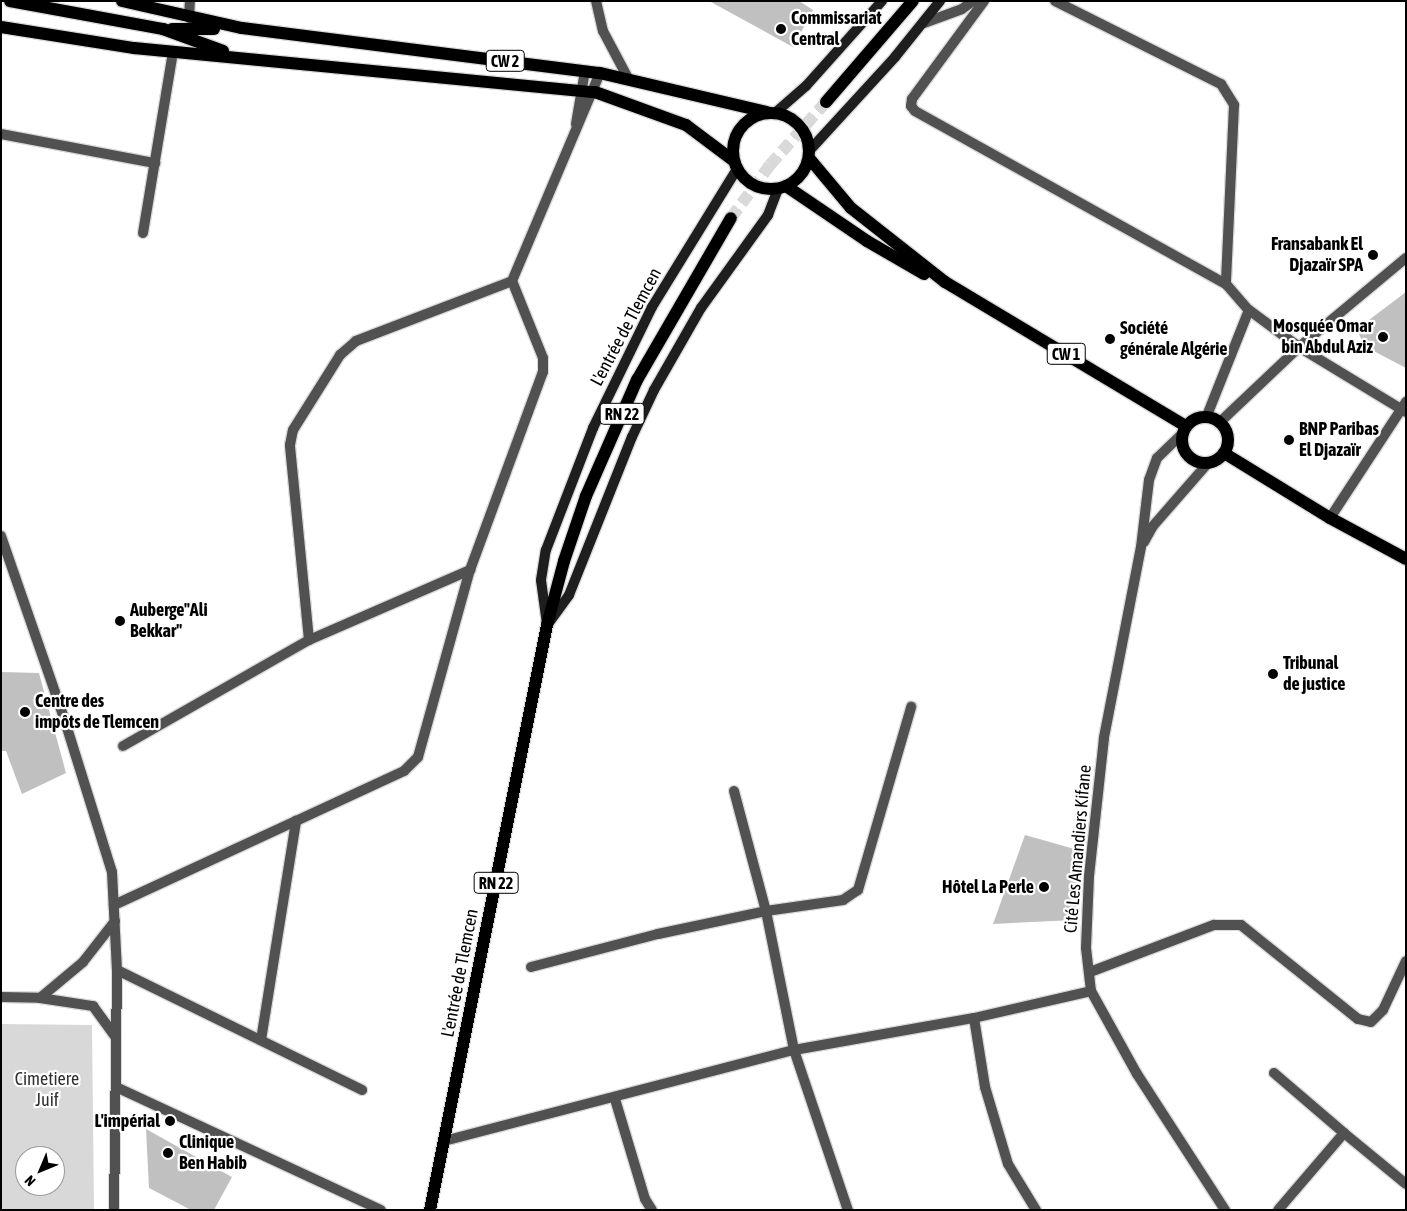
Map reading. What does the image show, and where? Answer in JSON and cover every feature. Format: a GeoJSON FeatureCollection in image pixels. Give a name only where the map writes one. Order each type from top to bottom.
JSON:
{"type":"FeatureCollection","features":[{"type":"Feature","properties":{"kind":"main road"},"geometry":{"type":"LineString","coordinates":[[10,1],[163,29],[240,57]]}},
{"type":"Feature","properties":{"kind":"main road"},"geometry":{"type":"LineString","coordinates":[[122,1],[189,18],[242,28]]}},
{"type":"Feature","properties":{"kind":"main road"},"geometry":{"type":"LineString","coordinates":[[882,1],[806,86],[770,112],[753,116],[736,135],[736,165],[750,184],[782,188],[903,263],[945,282]]}},
{"type":"Feature","properties":{"kind":"main road"},"geometry":{"type":"LineString","coordinates":[[826,102],[913,1]]}},
{"type":"Feature","properties":{"kind":"main road"},"geometry":{"type":"LineString","coordinates":[[782,188],[801,174],[809,154],[924,23],[940,1]]}},
{"type":"Feature","properties":{"kind":"main road"},"geometry":{"type":"LineString","coordinates":[[1,27],[173,51],[240,57]]}},
{"type":"Feature","properties":{"kind":"main road"},"geometry":{"type":"LineString","coordinates":[[163,29],[242,28]]}},
{"type":"Feature","properties":{"kind":"main road","name":"CW 2"},"geometry":{"type":"LineString","coordinates":[[242,28],[600,73],[770,112]]}},
{"type":"Feature","properties":{"kind":"main road","name":"CW 2"},"geometry":{"type":"LineString","coordinates":[[240,57],[595,92],[686,125],[736,165]]}},
{"type":"Feature","properties":{"kind":"main road"},"geometry":{"type":"LineString","coordinates":[[770,112],[796,121],[803,129],[809,154]]}},
{"type":"Feature","properties":{"kind":"main road","name":"CW 1"},"geometry":{"type":"LineString","coordinates":[[809,154],[851,208],[945,282],[1185,430]]}},
{"type":"Feature","properties":{"kind":"main road","name":"L'entrée de Tlemcen"},"geometry":{"type":"LineString","coordinates":[[548,625],[541,580],[546,550],[593,428],[652,307],[736,165]]}},
{"type":"Feature","properties":{"kind":"main road","name":"L'entrée de Tlemcen"},"geometry":{"type":"LineString","coordinates":[[548,625],[569,595],[632,437],[654,390],[701,308],[768,215],[782,188]]}},
{"type":"Feature","properties":{"kind":"main road","name":"L'entrée de Tlemcen"},"geometry":{"type":"LineString","coordinates":[[430,1210],[548,625],[574,528],[604,453],[656,345],[731,218]]}},
{"type":"Feature","properties":{"kind":"main road"},"geometry":{"type":"LineString","coordinates":[[1199,418],[1206,418],[1220,423],[1227,436],[1224,453],[1208,463],[1192,460],[1183,448],[1185,430],[1199,418]]}},
{"type":"Feature","properties":{"kind":"main road"},"geometry":{"type":"LineString","coordinates":[[1224,453],[1330,518],[1406,559]]}},
{"type":"Feature","properties":{"kind":"street"},"geometry":{"type":"LineString","coordinates":[[189,18],[190,1]]}},
{"type":"Feature","properties":{"kind":"street"},"geometry":{"type":"LineString","coordinates":[[596,1],[603,30],[628,78]]}},
{"type":"Feature","properties":{"kind":"street"},"geometry":{"type":"LineString","coordinates":[[924,23],[956,12],[973,1]]}},
{"type":"Feature","properties":{"kind":"street"},"geometry":{"type":"LineString","coordinates":[[984,1],[912,99],[911,106],[915,111],[1226,284],[1249,310],[1299,347],[1404,407],[1330,518]]}},
{"type":"Feature","properties":{"kind":"street"},"geometry":{"type":"LineString","coordinates":[[1056,1],[1221,84],[1226,91],[1234,105],[1226,284]]}},
{"type":"Feature","properties":{"kind":"street"},"geometry":{"type":"LineString","coordinates":[[143,233],[173,51]]}},
{"type":"Feature","properties":{"kind":"street"},"geometry":{"type":"LineString","coordinates":[[575,132],[580,90],[585,71]]}},
{"type":"Feature","properties":{"kind":"street"},"geometry":{"type":"LineString","coordinates":[[114,905],[404,772],[418,758],[470,570],[543,372],[543,358],[512,281],[575,132],[595,92],[600,73]]}},
{"type":"Feature","properties":{"kind":"street"},"geometry":{"type":"LineString","coordinates":[[1,134],[155,163]]}},
{"type":"Feature","properties":{"kind":"street"},"geometry":{"type":"LineString","coordinates":[[1220,423],[1299,347],[1406,258]]}},
{"type":"Feature","properties":{"kind":"street"},"geometry":{"type":"LineString","coordinates":[[309,640],[290,445],[293,430],[340,355],[356,341],[512,281]]}},
{"type":"Feature","properties":{"kind":"street"},"geometry":{"type":"LineString","coordinates":[[1206,418],[1249,310]]}},
{"type":"Feature","properties":{"kind":"street"},"geometry":{"type":"LineString","coordinates":[[1142,547],[1149,480],[1154,466],[1157,458],[1185,430]]}},
{"type":"Feature","properties":{"kind":"street"},"geometry":{"type":"LineString","coordinates":[[1142,547],[1153,526],[1208,463]]}},
{"type":"Feature","properties":{"kind":"street"},"geometry":{"type":"LineString","coordinates":[[1,536],[64,718],[112,872],[117,970],[114,1210]]}},
{"type":"Feature","properties":{"kind":"street","name":"Cité Les Amandiers Kifane"},"geometry":{"type":"LineString","coordinates":[[1142,547],[1104,738],[1089,876],[1086,948],[1091,991],[1137,1074],[1225,1210]]}},
{"type":"Feature","properties":{"kind":"street"},"geometry":{"type":"LineString","coordinates":[[123,746],[309,640],[470,570]]}},
{"type":"Feature","properties":{"kind":"street"},"geometry":{"type":"LineString","coordinates":[[531,967],[658,934],[766,911],[843,900],[858,890],[911,706]]}},
{"type":"Feature","properties":{"kind":"street"},"geometry":{"type":"LineString","coordinates":[[734,792],[766,911],[794,1050],[848,1210]]}},
{"type":"Feature","properties":{"kind":"street"},"geometry":{"type":"LineString","coordinates":[[261,1040],[296,821]]}},
{"type":"Feature","properties":{"kind":"street"},"geometry":{"type":"LineString","coordinates":[[40,998],[83,962],[114,921]]}},
{"type":"Feature","properties":{"kind":"street"},"geometry":{"type":"LineString","coordinates":[[1090,972],[1214,924],[1241,924],[1358,1019],[1371,1022],[1384,1010],[1406,961]]}},
{"type":"Feature","properties":{"kind":"street"},"geometry":{"type":"LineString","coordinates":[[117,970],[362,1090]]}},
{"type":"Feature","properties":{"kind":"street"},"geometry":{"type":"LineString","coordinates":[[444,1141],[615,1099],[794,1050],[974,1018],[1091,991]]}},
{"type":"Feature","properties":{"kind":"street"},"geometry":{"type":"LineString","coordinates":[[1,997],[40,998],[93,1006],[116,1038]]}},
{"type":"Feature","properties":{"kind":"street"},"geometry":{"type":"LineString","coordinates":[[974,1018],[985,1086],[1008,1164],[1036,1210]]}},
{"type":"Feature","properties":{"kind":"street"},"geometry":{"type":"LineString","coordinates":[[1274,1073],[1406,1184]]}},
{"type":"Feature","properties":{"kind":"street"},"geometry":{"type":"LineString","coordinates":[[116,1087],[381,1210]]}},
{"type":"Feature","properties":{"kind":"street"},"geometry":{"type":"LineString","coordinates":[[615,1099],[644,1199],[652,1210]]}},
{"type":"Feature","properties":{"kind":"street"},"geometry":{"type":"LineString","coordinates":[[1278,1210],[1344,1133]]}},
{"type":"Feature","properties":{"kind":"green space","name":"Cimetiere Juif"},"geometry":{"type":"Polygon","coordinates":[[[1,1024],[92,1025],[94,1210],[1,1210],[1,1024]]]}},
{"type":"Feature","properties":{"kind":"building","name":"Commissariat Central"},"geometry":{"type":"Polygon","coordinates":[[[709,1],[799,1],[813,10],[793,47],[709,1]]]}},
{"type":"Feature","properties":{"kind":"building","name":"Mosquée Omar bin Abdul Aziz"},"geometry":{"type":"Polygon","coordinates":[[[1406,292],[1406,368],[1364,346],[1357,329],[1406,292]]]}},
{"type":"Feature","properties":{"kind":"building","name":"Centre des impôts de Tlemcen"},"geometry":{"type":"Polygon","coordinates":[[[1,672],[39,673],[66,773],[22,794],[6,751],[1,751],[1,672]]]}},
{"type":"Feature","properties":{"kind":"building","name":"Hôtel La Perle"},"geometry":{"type":"Polygon","coordinates":[[[1025,835],[1085,852],[1074,920],[993,924],[1025,835]]]}},
{"type":"Feature","properties":{"kind":"building","name":"Clinique Ben Habib"},"geometry":{"type":"Polygon","coordinates":[[[146,1129],[232,1177],[214,1210],[191,1210],[149,1188],[146,1129]]]}},
{"type":"Feature","properties":{"kind":"tunnel"},"geometry":{"type":"LineString","coordinates":[[731,218],[770,165],[826,102]]}},
{"type":"Feature","properties":{"kind":"place","name":"Commissariat Central"},"geometry":{"type":"Point","coordinates":[781,29]}},
{"type":"Feature","properties":{"kind":"place","name":"Fransabank El Djazaïr SPA"},"geometry":{"type":"Point","coordinates":[1373,255]}},
{"type":"Feature","properties":{"kind":"place","name":"Mosquée Omar bin Abdul Aziz"},"geometry":{"type":"Point","coordinates":[1383,337]}},
{"type":"Feature","properties":{"kind":"place","name":"Société générale Algérie"},"geometry":{"type":"Point","coordinates":[1110,339]}},
{"type":"Feature","properties":{"kind":"place","name":"BNP Paribas El Djazaïr"},"geometry":{"type":"Point","coordinates":[1289,440]}},
{"type":"Feature","properties":{"kind":"place","name":"Auberge\"Ali Bekkar\""},"geometry":{"type":"Point","coordinates":[120,621]}},
{"type":"Feature","properties":{"kind":"place","name":"Tribunal de justice"},"geometry":{"type":"Point","coordinates":[1273,674]}},
{"type":"Feature","properties":{"kind":"place","name":"Centre des impôts de Tlemcen"},"geometry":{"type":"Point","coordinates":[25,712]}},
{"type":"Feature","properties":{"kind":"place","name":"Hôtel La Perle"},"geometry":{"type":"Point","coordinates":[1044,887]}},
{"type":"Feature","properties":{"kind":"place","name":"L'impérial"},"geometry":{"type":"Point","coordinates":[170,1121]}},
{"type":"Feature","properties":{"kind":"place","name":"Clinique Ben Habib"},"geometry":{"type":"Point","coordinates":[168,1153]}}]}
